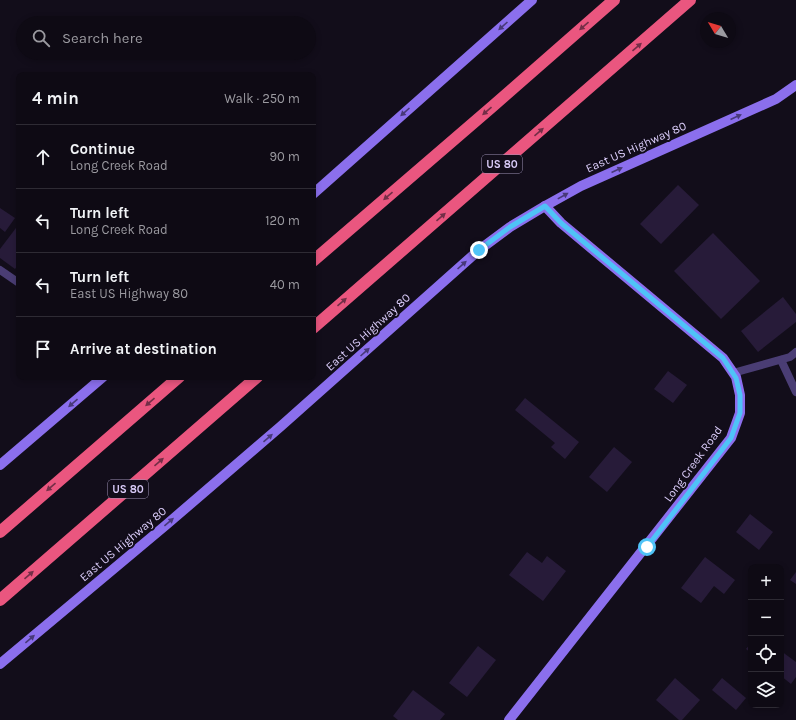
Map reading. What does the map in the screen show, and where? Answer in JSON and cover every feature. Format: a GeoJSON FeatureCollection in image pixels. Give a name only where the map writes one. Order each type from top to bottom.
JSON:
{"type":"FeatureCollection","features":[{"type":"Feature","properties":{"kind":"highway"},"geometry":{"type":"LineString","coordinates":[[316,258],[614,0]]}},
{"type":"Feature","properties":{"kind":"highway","name":"US 80"},"geometry":{"type":"LineString","coordinates":[[316,325],[690,0]]}},
{"type":"Feature","properties":{"kind":"highway"},"geometry":{"type":"LineString","coordinates":[[0,532],[176,380]]}},
{"type":"Feature","properties":{"kind":"highway","name":"US 80"},"geometry":{"type":"LineString","coordinates":[[0,600],[254,380]]}},
{"type":"Feature","properties":{"kind":"main road"},"geometry":{"type":"LineString","coordinates":[[316,191],[532,0]]}},
{"type":"Feature","properties":{"kind":"main road","name":"East US Highway 80"},"geometry":{"type":"LineString","coordinates":[[0,664],[274,432],[479,250],[510,227],[581,186],[776,99],[796,86]]}},
{"type":"Feature","properties":{"kind":"main road","name":"Long Creek Road"},"geometry":{"type":"LineString","coordinates":[[509,720],[731,438],[740,413],[740,395],[736,378],[723,358],[561,223],[545,206]]}},
{"type":"Feature","properties":{"kind":"main road"},"geometry":{"type":"LineString","coordinates":[[0,465],[99,380]]}},
{"type":"Feature","properties":{"kind":"lane"},"geometry":{"type":"LineString","coordinates":[[0,270],[16,281]]}},
{"type":"Feature","properties":{"kind":"lane"},"geometry":{"type":"LineString","coordinates":[[734,373],[790,357],[796,352]]}},
{"type":"Feature","properties":{"kind":"lane"},"geometry":{"type":"LineString","coordinates":[[781,360],[796,392]]}},
{"type":"Feature","properties":{"kind":"building"},"geometry":{"type":"Polygon","coordinates":[[[678,185],[699,205],[661,244],[640,224],[678,185]]]}},
{"type":"Feature","properties":{"kind":"building"},"geometry":{"type":"Polygon","coordinates":[[[0,208],[15,218],[5,232],[0,228],[0,208]]]}},
{"type":"Feature","properties":{"kind":"building"},"geometry":{"type":"Polygon","coordinates":[[[16,228],[15,269],[0,258],[0,249],[16,228]]]}},
{"type":"Feature","properties":{"kind":"building"},"geometry":{"type":"Polygon","coordinates":[[[713,233],[760,281],[721,319],[674,271],[713,233]]]}},
{"type":"Feature","properties":{"kind":"building"},"geometry":{"type":"Polygon","coordinates":[[[783,297],[796,314],[796,322],[758,352],[741,331],[783,297]]]}},
{"type":"Feature","properties":{"kind":"building"},"geometry":{"type":"Polygon","coordinates":[[[668,371],[687,385],[673,403],[654,389],[668,371]]]}},
{"type":"Feature","properties":{"kind":"building"},"geometry":{"type":"Polygon","coordinates":[[[525,398],[579,442],[565,459],[551,447],[555,443],[515,410],[525,398]]]}},
{"type":"Feature","properties":{"kind":"building"},"geometry":{"type":"Polygon","coordinates":[[[614,447],[632,462],[607,492],[589,477],[614,447]]]}},
{"type":"Feature","properties":{"kind":"building"},"geometry":{"type":"Polygon","coordinates":[[[750,514],[773,532],[759,550],[736,532],[750,514]]]}},
{"type":"Feature","properties":{"kind":"building"},"geometry":{"type":"Polygon","coordinates":[[[527,552],[542,563],[547,556],[566,571],[543,601],[509,575],[527,552]]]}},
{"type":"Feature","properties":{"kind":"building"},"geometry":{"type":"Polygon","coordinates":[[[705,557],[735,580],[724,594],[714,586],[701,603],[681,588],[705,557]]]}},
{"type":"Feature","properties":{"kind":"building"},"geometry":{"type":"Polygon","coordinates":[[[796,572],[796,584],[790,580],[796,572]]]}},
{"type":"Feature","properties":{"kind":"building"},"geometry":{"type":"Polygon","coordinates":[[[478,646],[496,660],[467,697],[449,683],[478,646]]]}},
{"type":"Feature","properties":{"kind":"building"},"geometry":{"type":"Polygon","coordinates":[[[784,653],[796,662],[796,677],[791,684],[784,678],[784,653]]]}},
{"type":"Feature","properties":{"kind":"building"},"geometry":{"type":"Polygon","coordinates":[[[675,678],[700,700],[682,720],[679,720],[656,700],[675,678]]]}},
{"type":"Feature","properties":{"kind":"building"},"geometry":{"type":"Polygon","coordinates":[[[722,678],[746,698],[736,710],[712,690],[722,678]]]}},
{"type":"Feature","properties":{"kind":"building"},"geometry":{"type":"Polygon","coordinates":[[[413,690],[445,714],[440,720],[398,720],[393,716],[413,690]]]}},
{"type":"Feature","properties":{"kind":"route"},"geometry":{"type":"LineString","coordinates":[[479,250],[510,227],[545,206],[561,223],[723,358],[736,378],[740,395],[740,413],[731,438],[647,547]]}}]}
